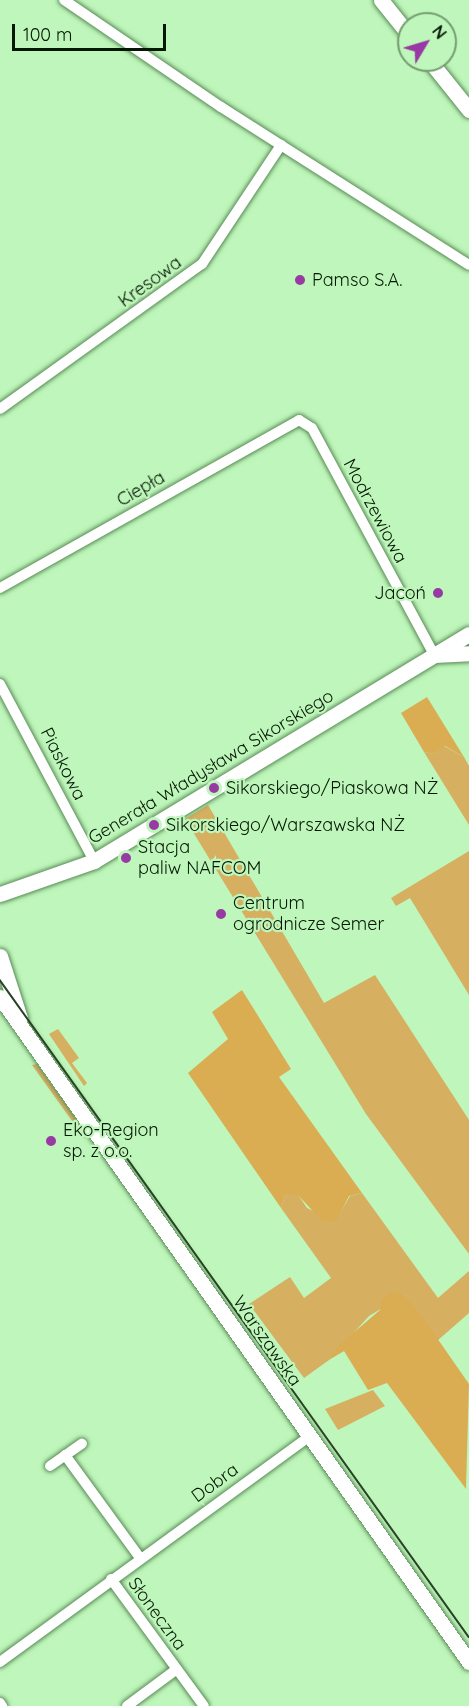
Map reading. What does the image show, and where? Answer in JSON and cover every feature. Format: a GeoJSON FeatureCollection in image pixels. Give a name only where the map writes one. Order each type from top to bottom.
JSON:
{"type":"FeatureCollection","features":[{"type":"Feature","properties":{"kind":"main road"},"geometry":{"type":"LineString","coordinates":[[381,0],[397,20]]}},
{"type":"Feature","properties":{"kind":"main road"},"geometry":{"type":"LineString","coordinates":[[439,72],[469,110]]}},
{"type":"Feature","properties":{"kind":"main road","name":"Generała Władysława Sikorskiego"},"geometry":{"type":"LineString","coordinates":[[2,894],[94,861],[469,634]]}},
{"type":"Feature","properties":{"kind":"main road","name":"Generała Władysława Sikorskiego"},"geometry":{"type":"LineString","coordinates":[[434,655],[469,653]]}},
{"type":"Feature","properties":{"kind":"main road","name":"Warszawska"},"geometry":{"type":"LineString","coordinates":[[0,957],[31,1043]]}},
{"type":"Feature","properties":{"kind":"main road","name":"Warszawska"},"geometry":{"type":"LineString","coordinates":[[0,997],[469,1662]]}},
{"type":"Feature","properties":{"kind":"street"},"geometry":{"type":"LineString","coordinates":[[64,0],[281,145],[469,265]]}},
{"type":"Feature","properties":{"kind":"street","name":"Kresowa"},"geometry":{"type":"LineString","coordinates":[[0,409],[202,264],[281,145]]}},
{"type":"Feature","properties":{"kind":"street","name":"Ciepła"},"geometry":{"type":"LineString","coordinates":[[0,588],[299,420]]}},
{"type":"Feature","properties":{"kind":"street","name":"Modrzewiowa"},"geometry":{"type":"LineString","coordinates":[[299,420],[312,428],[434,655]]}},
{"type":"Feature","properties":{"kind":"street","name":"Piaskowa"},"geometry":{"type":"LineString","coordinates":[[0,684],[94,861]]}},
{"type":"Feature","properties":{"kind":"street","name":"Dobra"},"geometry":{"type":"LineString","coordinates":[[0,1662],[310,1436]]}},
{"type":"Feature","properties":{"kind":"street"},"geometry":{"type":"LineString","coordinates":[[50,1466],[82,1444]]}},
{"type":"Feature","properties":{"kind":"street"},"geometry":{"type":"LineString","coordinates":[[65,1455],[140,1558]]}},
{"type":"Feature","properties":{"kind":"street","name":"Słoneczna"},"geometry":{"type":"LineString","coordinates":[[111,1579],[204,1706]]}},
{"type":"Feature","properties":{"kind":"street","name":"Słoneczna"},"geometry":{"type":"LineString","coordinates":[[127,1706],[177,1669]]}},
{"type":"Feature","properties":{"kind":"shaded area"},"geometry":{"type":"Polygon","coordinates":[[[427,697],[464,757],[445,746],[434,754],[424,752],[401,713],[427,697]]]}},
{"type":"Feature","properties":{"kind":"shaded area"},"geometry":{"type":"Polygon","coordinates":[[[444,746],[464,757],[469,766],[469,825],[424,752],[434,754],[444,746]]]}},
{"type":"Feature","properties":{"kind":"shaded area"},"geometry":{"type":"Polygon","coordinates":[[[208,805],[324,1003],[375,975],[469,1120],[469,1254],[366,1114],[185,819],[208,805]]]}},
{"type":"Feature","properties":{"kind":"shaded area"},"geometry":{"type":"Polygon","coordinates":[[[469,851],[469,995],[410,898],[396,906],[391,898],[469,851]]]}},
{"type":"Feature","properties":{"kind":"shaded area"},"geometry":{"type":"Polygon","coordinates":[[[242,990],[291,1069],[279,1077],[362,1193],[349,1196],[336,1222],[322,1221],[297,1194],[285,1196],[281,1208],[188,1073],[228,1039],[212,1012],[242,990]]]}},
{"type":"Feature","properties":{"kind":"shaded area"},"geometry":{"type":"Polygon","coordinates":[[[58,1029],[79,1058],[72,1063],[87,1083],[84,1086],[49,1034],[58,1029]]]}},
{"type":"Feature","properties":{"kind":"shaded area"},"geometry":{"type":"Polygon","coordinates":[[[37,1064],[87,1134],[85,1139],[32,1065],[37,1064]]]}},
{"type":"Feature","properties":{"kind":"shaded area"},"geometry":{"type":"Polygon","coordinates":[[[297,1193],[307,1208],[335,1222],[350,1196],[362,1193],[438,1298],[469,1271],[469,1313],[437,1341],[404,1295],[369,1316],[329,1360],[304,1378],[249,1304],[290,1277],[304,1298],[331,1278],[281,1208],[285,1196],[297,1193]]]}},
{"type":"Feature","properties":{"kind":"shaded area"},"geometry":{"type":"Polygon","coordinates":[[[392,1292],[404,1295],[421,1315],[469,1384],[466,1489],[387,1383],[368,1390],[344,1351],[329,1360],[338,1346],[380,1310],[382,1299],[392,1292]]]}},
{"type":"Feature","properties":{"kind":"shaded area"},"geometry":{"type":"Polygon","coordinates":[[[373,1390],[385,1406],[338,1430],[325,1409],[373,1390]]]}},
{"type":"Feature","properties":{"kind":"tram line"},"geometry":{"type":"LineString","coordinates":[[0,980],[469,1637]]}},
{"type":"Feature","properties":{"kind":"place","name":"Pamso S.A."},"geometry":{"type":"Point","coordinates":[300,280]}},
{"type":"Feature","properties":{"kind":"place","name":"Jacoń"},"geometry":{"type":"Point","coordinates":[438,593]}},
{"type":"Feature","properties":{"kind":"place","name":"Sikorskiego/Piaskowa NŻ"},"geometry":{"type":"Point","coordinates":[214,788]}},
{"type":"Feature","properties":{"kind":"place","name":"Sikorskiego/Warszawska NŻ"},"geometry":{"type":"Point","coordinates":[154,825]}},
{"type":"Feature","properties":{"kind":"place","name":"Stacja paliw NAFCOM"},"geometry":{"type":"Point","coordinates":[126,858]}},
{"type":"Feature","properties":{"kind":"place","name":"Centrum ogrodnicze Semer"},"geometry":{"type":"Point","coordinates":[221,914]}},
{"type":"Feature","properties":{"kind":"place","name":"Eko-Region sp. z o.o."},"geometry":{"type":"Point","coordinates":[51,1141]}}]}
